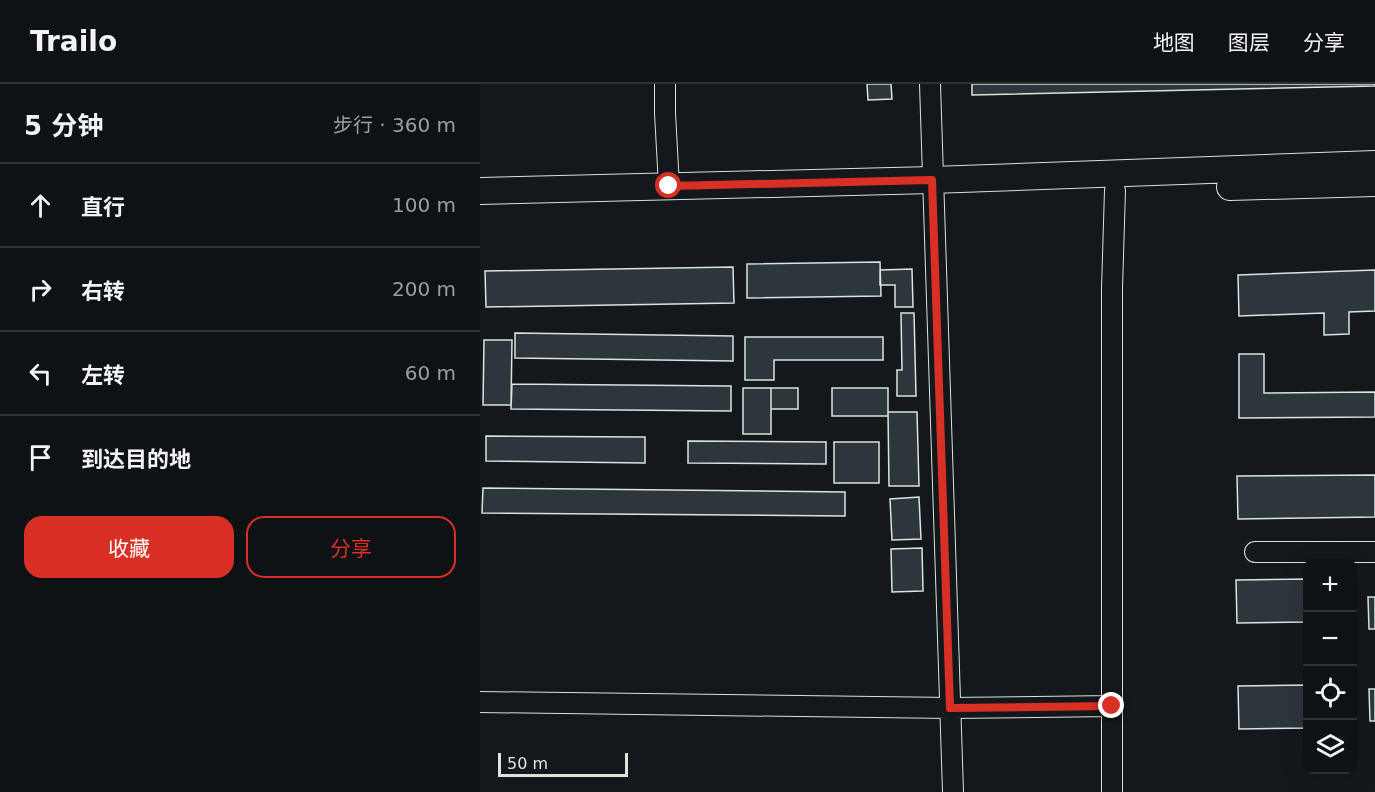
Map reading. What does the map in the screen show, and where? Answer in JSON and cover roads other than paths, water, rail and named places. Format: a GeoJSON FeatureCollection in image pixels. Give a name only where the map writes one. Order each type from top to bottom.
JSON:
{"type":"FeatureCollection","features":[{"type":"Feature","properties":{"kind":"main road"},"geometry":{"type":"LineString","coordinates":[[480,207],[1375,164]]}},
{"type":"Feature","properties":{"kind":"main road"},"geometry":{"type":"LineString","coordinates":[[480,191],[669,186],[1115,190],[1375,183]]}},
{"type":"Feature","properties":{"kind":"street"},"geometry":{"type":"LineString","coordinates":[[665,84],[664,113],[669,186]]}},
{"type":"Feature","properties":{"kind":"street"},"geometry":{"type":"LineString","coordinates":[[930,84],[953,792]]}},
{"type":"Feature","properties":{"kind":"street"},"geometry":{"type":"LineString","coordinates":[[1112,792],[1112,289],[1115,190]]}},
{"type":"Feature","properties":{"kind":"street"},"geometry":{"type":"LineString","coordinates":[[1255,552],[1375,552]]}},
{"type":"Feature","properties":{"kind":"street"},"geometry":{"type":"LineString","coordinates":[[480,702],[950,708],[1112,706]]}}]}
